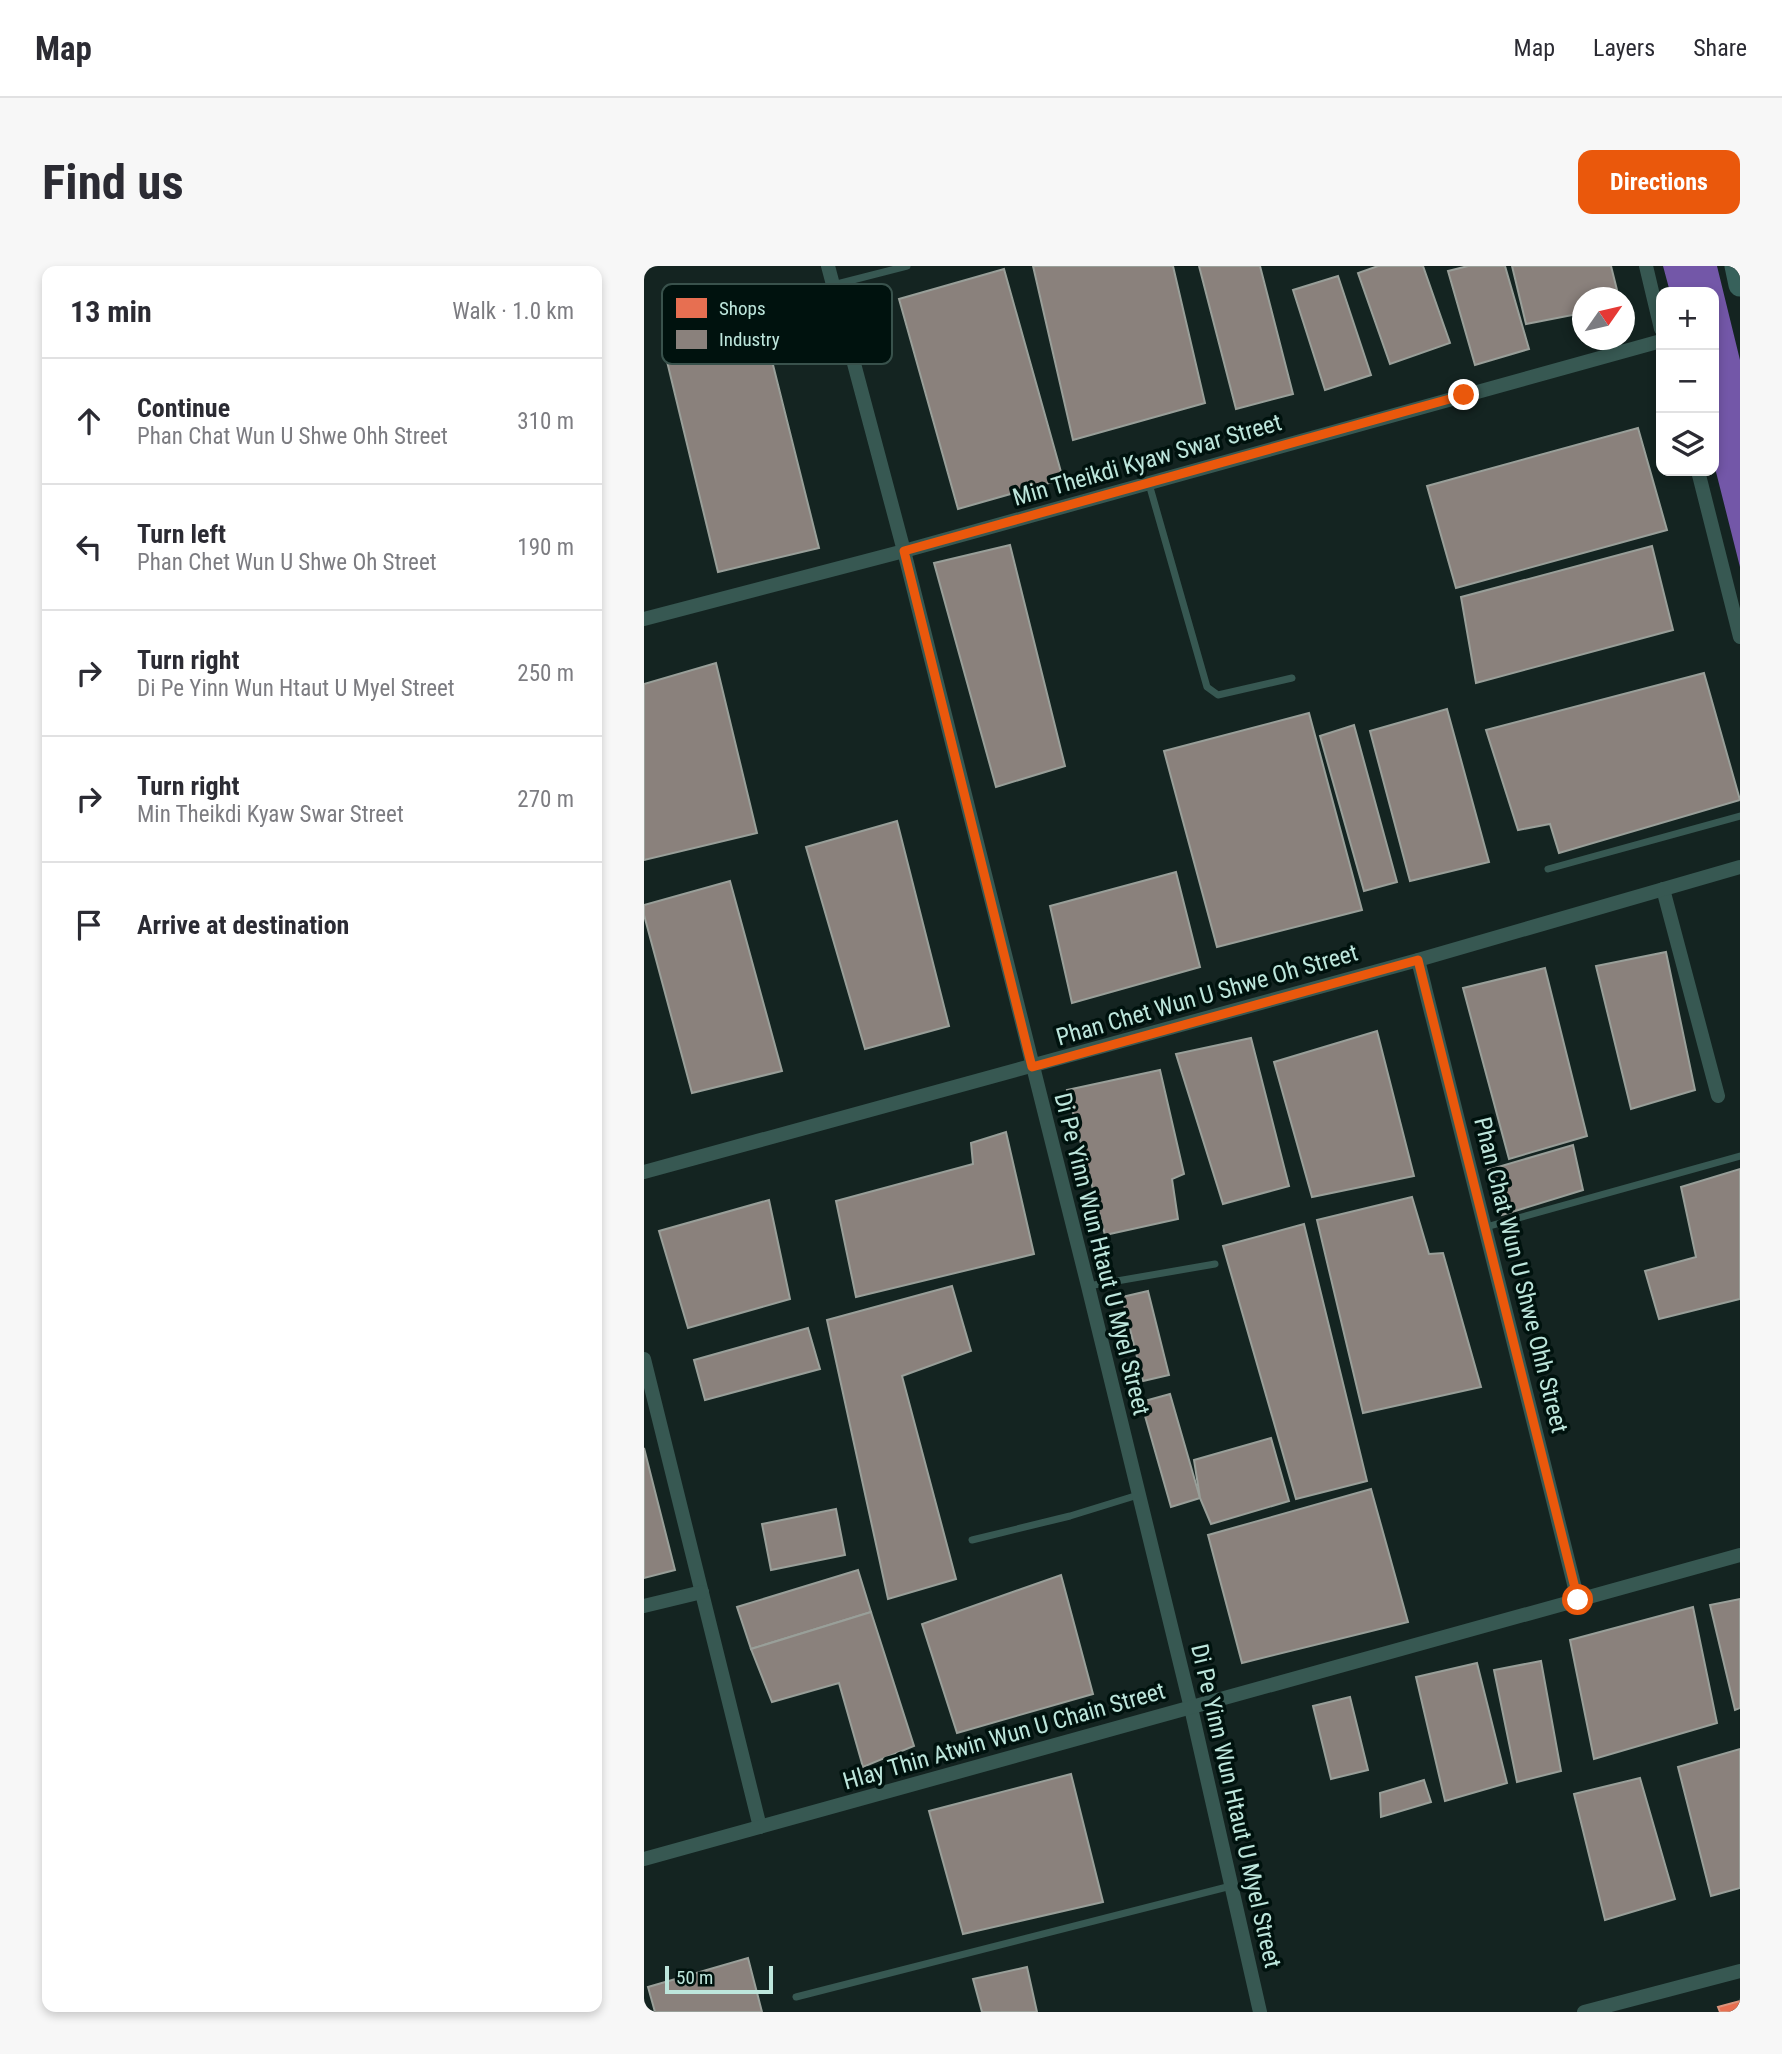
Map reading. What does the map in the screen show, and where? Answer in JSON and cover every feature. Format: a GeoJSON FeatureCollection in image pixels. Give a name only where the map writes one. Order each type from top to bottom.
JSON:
{"type":"FeatureCollection","features":[{"type":"Feature","properties":{"kind":"main road"},"geometry":{"type":"LineString","coordinates":[[1735,266],[1740,285]]}},
{"type":"Feature","properties":{"kind":"street","name":"Di Pe Yinn Wun Htaut U Myel Street"},"geometry":{"type":"LineString","coordinates":[[828,266],[833,284]]}},
{"type":"Feature","properties":{"kind":"street"},"geometry":{"type":"LineString","coordinates":[[1646,266],[1656,308]]}},
{"type":"Feature","properties":{"kind":"street","name":"Min Theikdi Kyaw Swar Street"},"geometry":{"type":"LineString","coordinates":[[644,619],[904,551],[1656,342]]}},
{"type":"Feature","properties":{"kind":"street","name":"Di Pe Yinn Wun Htaut U Myel Street"},"geometry":{"type":"LineString","coordinates":[[854,364],[904,551],[1088,1286],[1191,1708],[1260,2012]]}},
{"type":"Feature","properties":{"kind":"street"},"geometry":{"type":"LineString","coordinates":[[1699,476],[1740,636]]}},
{"type":"Feature","properties":{"kind":"street","name":"Phan Chet Wun U Shwe Oh Street"},"geometry":{"type":"LineString","coordinates":[[644,1172],[1418,960],[1740,867]]}},
{"type":"Feature","properties":{"kind":"street"},"geometry":{"type":"LineString","coordinates":[[1663,889],[1718,1096]]}},
{"type":"Feature","properties":{"kind":"street","name":"Phan Chat Wun U Shwe Ohh Street"},"geometry":{"type":"LineString","coordinates":[[1418,960],[1578,1600]]}},
{"type":"Feature","properties":{"kind":"street"},"geometry":{"type":"LineString","coordinates":[[644,1359],[760,1827]]}},
{"type":"Feature","properties":{"kind":"street","name":"Hlay Thin Atwin Wun U Chain Street"},"geometry":{"type":"LineString","coordinates":[[644,1859],[1740,1555]]}},
{"type":"Feature","properties":{"kind":"street"},"geometry":{"type":"LineString","coordinates":[[644,1606],[702,1591]]}},
{"type":"Feature","properties":{"kind":"street"},"geometry":{"type":"LineString","coordinates":[[1584,2012],[1740,1970]]}},
{"type":"Feature","properties":{"kind":"lane"},"geometry":{"type":"LineString","coordinates":[[837,284],[903,267]]}},
{"type":"Feature","properties":{"kind":"lane"},"geometry":{"type":"LineString","coordinates":[[1148,483],[1207,687],[1217,695],[1292,678]]}},
{"type":"Feature","properties":{"kind":"lane"},"geometry":{"type":"LineString","coordinates":[[1548,869],[1740,816]]}},
{"type":"Feature","properties":{"kind":"lane"},"geometry":{"type":"LineString","coordinates":[[1486,1227],[1740,1156]]}},
{"type":"Feature","properties":{"kind":"lane"},"geometry":{"type":"LineString","coordinates":[[1088,1286],[1215,1264]]}},
{"type":"Feature","properties":{"kind":"lane"},"geometry":{"type":"LineString","coordinates":[[972,1540],[1070,1517],[1138,1495]]}},
{"type":"Feature","properties":{"kind":"lane"},"geometry":{"type":"LineString","coordinates":[[796,1997],[1231,1886]]}},
{"type":"Feature","properties":{"kind":"shaded area"},"geometry":{"type":"Polygon","coordinates":[[[1663,266],[1717,266],[1740,360],[1740,567],[1717,476],[1719,287],[1669,287],[1663,266]]]}},
{"type":"Feature","properties":{"kind":"building: Shops"},"geometry":{"type":"Polygon","coordinates":[[[1740,2001],[1740,2012],[1720,2012],[1718,2007],[1740,2001]]]}},
{"type":"Feature","properties":{"kind":"building: Industry"},"geometry":{"type":"Polygon","coordinates":[[[1033,266],[1173,266],[1205,403],[1073,440],[1033,266]]]}},
{"type":"Feature","properties":{"kind":"building: Industry"},"geometry":{"type":"Polygon","coordinates":[[[1199,266],[1260,266],[1293,394],[1236,409],[1199,266]]]}},
{"type":"Feature","properties":{"kind":"building: Industry"},"geometry":{"type":"Polygon","coordinates":[[[1378,266],[1423,266],[1450,343],[1390,364],[1358,273],[1378,266]]]}},
{"type":"Feature","properties":{"kind":"building: Industry"},"geometry":{"type":"Polygon","coordinates":[[[1468,266],[1505,266],[1529,349],[1475,365],[1448,271],[1468,266]]]}},
{"type":"Feature","properties":{"kind":"building: Industry"},"geometry":{"type":"Polygon","coordinates":[[[1512,266],[1611,266],[1616,287],[1572,287],[1572,315],[1526,324],[1512,266]]]}},
{"type":"Feature","properties":{"kind":"building: Industry"},"geometry":{"type":"Polygon","coordinates":[[[1004,269],[1063,479],[958,509],[899,299],[1004,269]]]}},
{"type":"Feature","properties":{"kind":"building: Industry"},"geometry":{"type":"Polygon","coordinates":[[[1338,276],[1371,375],[1325,390],[1293,290],[1338,276]]]}},
{"type":"Feature","properties":{"kind":"building: Industry"},"geometry":{"type":"Polygon","coordinates":[[[668,364],[773,364],[819,548],[718,572],[668,364]]]}},
{"type":"Feature","properties":{"kind":"building: Industry"},"geometry":{"type":"Polygon","coordinates":[[[1638,428],[1667,530],[1456,588],[1427,486],[1638,428]]]}},
{"type":"Feature","properties":{"kind":"building: Industry"},"geometry":{"type":"Polygon","coordinates":[[[1010,545],[1065,766],[996,787],[934,563],[1010,545]]]}},
{"type":"Feature","properties":{"kind":"building: Industry"},"geometry":{"type":"Polygon","coordinates":[[[1652,546],[1673,630],[1476,683],[1461,597],[1652,546]]]}},
{"type":"Feature","properties":{"kind":"building: Industry"},"geometry":{"type":"Polygon","coordinates":[[[716,663],[757,833],[644,860],[644,684],[716,663]]]}},
{"type":"Feature","properties":{"kind":"building: Industry"},"geometry":{"type":"Polygon","coordinates":[[[1704,673],[1740,800],[1559,853],[1550,824],[1518,830],[1486,730],[1704,673]]]}},
{"type":"Feature","properties":{"kind":"building: Industry"},"geometry":{"type":"Polygon","coordinates":[[[1447,709],[1489,862],[1410,881],[1370,731],[1447,709]]]}},
{"type":"Feature","properties":{"kind":"building: Industry"},"geometry":{"type":"Polygon","coordinates":[[[1309,713],[1362,910],[1217,947],[1164,751],[1309,713]]]}},
{"type":"Feature","properties":{"kind":"building: Industry"},"geometry":{"type":"Polygon","coordinates":[[[1354,725],[1397,882],[1364,891],[1320,736],[1354,725]]]}},
{"type":"Feature","properties":{"kind":"building: Industry"},"geometry":{"type":"Polygon","coordinates":[[[897,821],[949,1026],[865,1049],[806,847],[897,821]]]}},
{"type":"Feature","properties":{"kind":"building: Industry"},"geometry":{"type":"Polygon","coordinates":[[[1176,872],[1200,967],[1072,1003],[1050,906],[1176,872]]]}},
{"type":"Feature","properties":{"kind":"building: Industry"},"geometry":{"type":"Polygon","coordinates":[[[730,881],[782,1071],[692,1093],[644,915],[644,905],[730,881]]]}},
{"type":"Feature","properties":{"kind":"building: Industry"},"geometry":{"type":"Polygon","coordinates":[[[1666,952],[1695,1090],[1631,1109],[1596,966],[1666,952]]]}},
{"type":"Feature","properties":{"kind":"building: Industry"},"geometry":{"type":"Polygon","coordinates":[[[1545,968],[1587,1136],[1509,1159],[1463,988],[1545,968]]]}},
{"type":"Feature","properties":{"kind":"building: Industry"},"geometry":{"type":"Polygon","coordinates":[[[1377,1031],[1414,1176],[1312,1197],[1274,1062],[1377,1031]]]}},
{"type":"Feature","properties":{"kind":"building: Industry"},"geometry":{"type":"Polygon","coordinates":[[[1251,1038],[1289,1186],[1223,1204],[1176,1054],[1251,1038]]]}},
{"type":"Feature","properties":{"kind":"building: Industry"},"geometry":{"type":"Polygon","coordinates":[[[1160,1070],[1184,1174],[1172,1179],[1178,1219],[1105,1235],[1067,1090],[1160,1070]]]}},
{"type":"Feature","properties":{"kind":"building: Industry"},"geometry":{"type":"Polygon","coordinates":[[[1006,1132],[1034,1254],[856,1297],[836,1201],[973,1164],[971,1143],[1006,1132]]]}},
{"type":"Feature","properties":{"kind":"building: Industry"},"geometry":{"type":"Polygon","coordinates":[[[1573,1145],[1583,1190],[1502,1215],[1488,1170],[1573,1145]]]}},
{"type":"Feature","properties":{"kind":"building: Industry"},"geometry":{"type":"Polygon","coordinates":[[[1740,1169],[1740,1299],[1659,1319],[1645,1271],[1696,1257],[1681,1187],[1740,1169]]]}},
{"type":"Feature","properties":{"kind":"building: Industry"},"geometry":{"type":"Polygon","coordinates":[[[1412,1197],[1429,1254],[1443,1253],[1481,1387],[1363,1413],[1317,1220],[1412,1197]]]}},
{"type":"Feature","properties":{"kind":"building: Industry"},"geometry":{"type":"Polygon","coordinates":[[[769,1200],[790,1299],[688,1328],[659,1231],[769,1200]]]}},
{"type":"Feature","properties":{"kind":"building: Industry"},"geometry":{"type":"Polygon","coordinates":[[[1304,1224],[1367,1481],[1296,1499],[1223,1246],[1304,1224]]]}},
{"type":"Feature","properties":{"kind":"building: Industry"},"geometry":{"type":"Polygon","coordinates":[[[952,1286],[971,1351],[902,1376],[956,1579],[888,1599],[827,1320],[952,1286]]]}},
{"type":"Feature","properties":{"kind":"building: Industry"},"geometry":{"type":"Polygon","coordinates":[[[1148,1291],[1169,1375],[1143,1381],[1122,1297],[1148,1291]]]}},
{"type":"Feature","properties":{"kind":"building: Industry"},"geometry":{"type":"Polygon","coordinates":[[[808,1328],[820,1369],[705,1400],[694,1360],[808,1328]]]}},
{"type":"Feature","properties":{"kind":"building: Industry"},"geometry":{"type":"Polygon","coordinates":[[[1170,1394],[1200,1498],[1171,1507],[1141,1402],[1170,1394]]]}},
{"type":"Feature","properties":{"kind":"building: Industry"},"geometry":{"type":"Polygon","coordinates":[[[1271,1438],[1289,1501],[1211,1524],[1200,1498],[1194,1460],[1271,1438]]]}},
{"type":"Feature","properties":{"kind":"building: Industry"},"geometry":{"type":"Polygon","coordinates":[[[644,1448],[675,1570],[644,1578],[644,1448]]]}},
{"type":"Feature","properties":{"kind":"building: Industry"},"geometry":{"type":"Polygon","coordinates":[[[1371,1489],[1408,1622],[1242,1663],[1208,1535],[1371,1489]]]}},
{"type":"Feature","properties":{"kind":"building: Industry"},"geometry":{"type":"Polygon","coordinates":[[[836,1509],[845,1555],[771,1570],[762,1524],[836,1509]]]}},
{"type":"Feature","properties":{"kind":"building: Industry"},"geometry":{"type":"Polygon","coordinates":[[[858,1570],[871,1612],[751,1649],[737,1607],[858,1570]]]}},
{"type":"Feature","properties":{"kind":"building: Industry"},"geometry":{"type":"Polygon","coordinates":[[[1061,1575],[1093,1694],[957,1733],[922,1624],[1061,1575]]]}},
{"type":"Feature","properties":{"kind":"building: Industry"},"geometry":{"type":"Polygon","coordinates":[[[1740,1599],[1740,1708],[1735,1710],[1710,1605],[1740,1599]]]}},
{"type":"Feature","properties":{"kind":"building: Industry"},"geometry":{"type":"Polygon","coordinates":[[[1693,1607],[1717,1723],[1594,1759],[1570,1640],[1693,1607]]]}},
{"type":"Feature","properties":{"kind":"building: Industry"},"geometry":{"type":"Polygon","coordinates":[[[871,1612],[914,1746],[863,1767],[839,1683],[772,1702],[751,1649],[871,1612]]]}},
{"type":"Feature","properties":{"kind":"building: Industry"},"geometry":{"type":"Polygon","coordinates":[[[1541,1661],[1561,1771],[1517,1782],[1494,1670],[1541,1661]]]}},
{"type":"Feature","properties":{"kind":"building: Industry"},"geometry":{"type":"Polygon","coordinates":[[[1477,1663],[1507,1783],[1445,1801],[1416,1677],[1477,1663]]]}},
{"type":"Feature","properties":{"kind":"building: Industry"},"geometry":{"type":"Polygon","coordinates":[[[1350,1697],[1368,1770],[1331,1779],[1313,1706],[1350,1697]]]}},
{"type":"Feature","properties":{"kind":"building: Industry"},"geometry":{"type":"Polygon","coordinates":[[[1740,1749],[1740,1888],[1711,1896],[1678,1767],[1740,1749]]]}},
{"type":"Feature","properties":{"kind":"building: Industry"},"geometry":{"type":"Polygon","coordinates":[[[1071,1774],[1103,1902],[963,1934],[929,1811],[1071,1774]]]}},
{"type":"Feature","properties":{"kind":"building: Industry"},"geometry":{"type":"Polygon","coordinates":[[[1640,1778],[1675,1899],[1605,1920],[1574,1794],[1640,1778]]]}},
{"type":"Feature","properties":{"kind":"building: Industry"},"geometry":{"type":"Polygon","coordinates":[[[1424,1780],[1431,1802],[1381,1817],[1380,1793],[1424,1780]]]}},
{"type":"Feature","properties":{"kind":"building: Industry"},"geometry":{"type":"Polygon","coordinates":[[[748,1958],[762,2012],[655,2012],[648,1987],[748,1958]]]}},
{"type":"Feature","properties":{"kind":"building: Industry"},"geometry":{"type":"Polygon","coordinates":[[[1027,1967],[1037,2012],[982,2012],[973,1979],[1027,1967]]]}},
{"type":"Feature","properties":{"kind":"route"},"geometry":{"type":"LineString","coordinates":[[1464,395],[904,551],[1032,1067],[1418,960],[1578,1600]]}}]}
